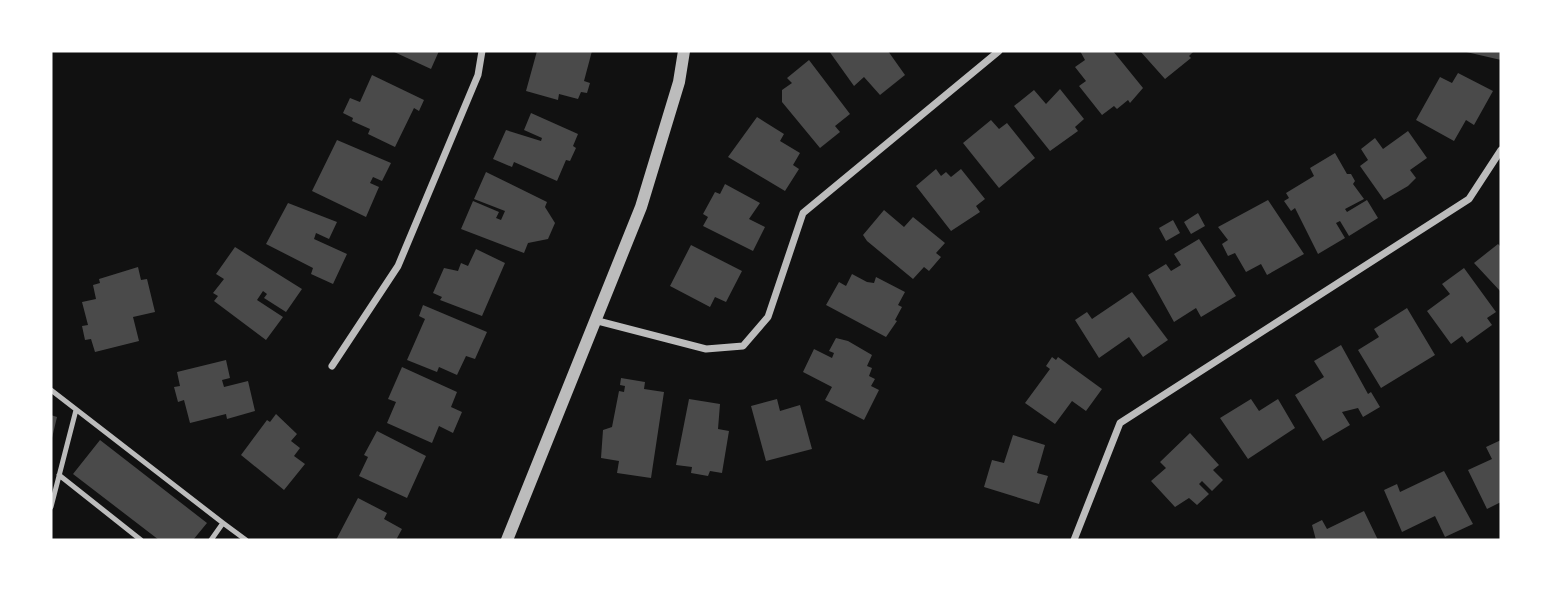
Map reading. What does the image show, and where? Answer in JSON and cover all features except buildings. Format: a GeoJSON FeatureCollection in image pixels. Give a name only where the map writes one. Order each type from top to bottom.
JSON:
{"type":"FeatureCollection","features":[{"type":"Feature","properties":{"kind":"street"},"geometry":{"type":"LineString","coordinates":[[332,366],[398,266],[478,75],[482,51]]}},
{"type":"Feature","properties":{"kind":"street"},"geometry":{"type":"LineString","coordinates":[[508,540],[641,207],[679,82],[684,51]]}},
{"type":"Feature","properties":{"kind":"street"},"geometry":{"type":"LineString","coordinates":[[594,320],[706,349],[743,346],[768,317],[803,213],[999,51]]}},
{"type":"Feature","properties":{"kind":"street"},"geometry":{"type":"LineString","coordinates":[[1074,540],[1120,423],[1469,199],[1501,150]]}},
{"type":"Feature","properties":{"kind":"lane"},"geometry":{"type":"LineString","coordinates":[[51,390],[246,540]]}},
{"type":"Feature","properties":{"kind":"lane"},"geometry":{"type":"LineString","coordinates":[[51,507],[76,410]]}},
{"type":"Feature","properties":{"kind":"lane"},"geometry":{"type":"LineString","coordinates":[[59,475],[141,540]]}},
{"type":"Feature","properties":{"kind":"lane"},"geometry":{"type":"LineString","coordinates":[[211,540],[223,523]]}}]}
